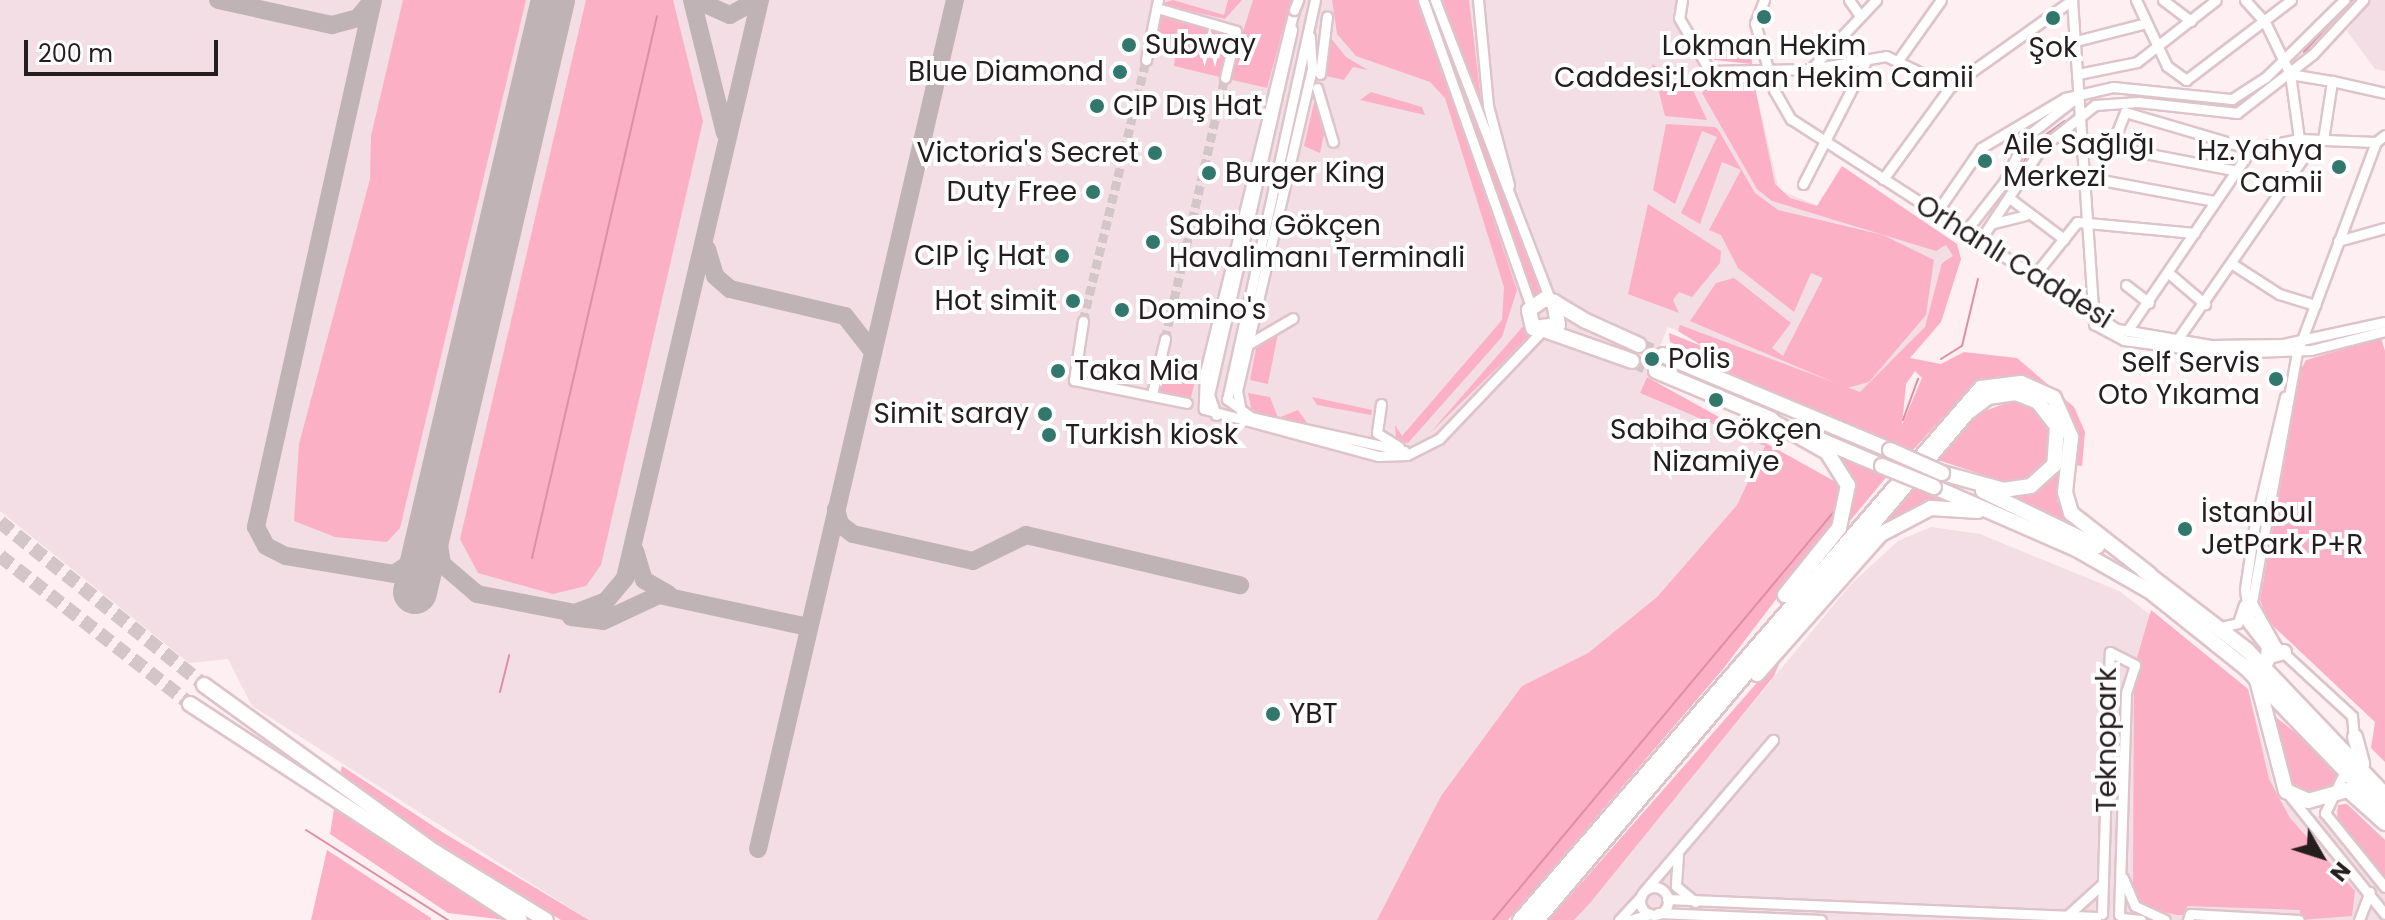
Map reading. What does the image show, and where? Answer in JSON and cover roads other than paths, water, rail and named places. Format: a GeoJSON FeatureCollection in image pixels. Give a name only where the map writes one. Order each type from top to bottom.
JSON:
{"type":"FeatureCollection","features":[{"type":"Feature","properties":{"kind":"highway"},"geometry":{"type":"LineString","coordinates":[[1545,331],[1560,319],[1552,301]]}},
{"type":"Feature","properties":{"kind":"highway"},"geometry":{"type":"LineString","coordinates":[[1632,361],[1545,331],[1529,321],[1531,306],[1552,301],[1639,345]]}},
{"type":"Feature","properties":{"kind":"highway"},"geometry":{"type":"LineString","coordinates":[[1663,355],[1890,450],[1938,480],[2151,592],[2257,680],[2385,812]]}},
{"type":"Feature","properties":{"kind":"highway"},"geometry":{"type":"LineString","coordinates":[[1520,920],[1705,713],[1974,407],[1995,394],[2024,395],[2057,426],[2057,457],[2031,486],[2004,490],[1938,480],[1882,466],[1656,371]]}},
{"type":"Feature","properties":{"kind":"highway"},"geometry":{"type":"LineString","coordinates":[[1537,920],[1957,409],[1995,383],[2036,387],[2059,403],[2071,437],[2065,492],[2071,513],[2265,661],[2385,795]]}},
{"type":"Feature","properties":{"kind":"highway"},"geometry":{"type":"LineString","coordinates":[[1705,713],[1839,528],[1848,504],[1846,478],[1833,459],[1763,416]]}},
{"type":"Feature","properties":{"kind":"highway"},"geometry":{"type":"LineString","coordinates":[[1938,480],[2149,574]]}},
{"type":"Feature","properties":{"kind":"highway"},"geometry":{"type":"LineString","coordinates":[[1705,713],[1770,662],[1881,534],[1903,519],[1965,508],[2040,532]]}},
{"type":"Feature","properties":{"kind":"highway"},"geometry":{"type":"LineString","coordinates":[[2250,622],[2269,646],[2257,680],[2286,791],[2308,801],[2354,793],[2385,823]]}},
{"type":"Feature","properties":{"kind":"highway"},"geometry":{"type":"LineString","coordinates":[[2265,661],[2284,652]]}},
{"type":"Feature","properties":{"kind":"highway"},"geometry":{"type":"LineString","coordinates":[[204,685],[435,852],[546,920]]}},
{"type":"Feature","properties":{"kind":"highway"},"geometry":{"type":"LineString","coordinates":[[190,704],[520,920]]}},
{"type":"Feature","properties":{"kind":"highway"},"geometry":{"type":"LineString","coordinates":[[2355,737],[2372,782]]}},
{"type":"Feature","properties":{"kind":"street"},"geometry":{"type":"LineString","coordinates":[[1244,419],[1227,394],[1315,0]]}},
{"type":"Feature","properties":{"kind":"street"},"geometry":{"type":"LineString","coordinates":[[1423,0],[1531,306]]}},
{"type":"Feature","properties":{"kind":"street"},"geometry":{"type":"LineString","coordinates":[[1435,0],[1552,301]]}},
{"type":"Feature","properties":{"kind":"street"},"geometry":{"type":"LineString","coordinates":[[1475,0],[1492,125],[1519,222]]}},
{"type":"Feature","properties":{"kind":"street"},"geometry":{"type":"LineString","coordinates":[[1682,0],[1679,18],[1710,71],[1769,72],[1899,59],[1950,87]]}},
{"type":"Feature","properties":{"kind":"street","name":"Orhanlı Caddesi"},"geometry":{"type":"LineString","coordinates":[[1764,0],[1755,23],[1784,110],[1825,143],[2088,311],[2127,331],[2177,340],[2299,347],[2385,322]]}},
{"type":"Feature","properties":{"kind":"street"},"geometry":{"type":"LineString","coordinates":[[1849,0],[1858,13]]}},
{"type":"Feature","properties":{"kind":"street"},"geometry":{"type":"LineString","coordinates":[[1811,69],[1858,13],[1876,0]]}},
{"type":"Feature","properties":{"kind":"street"},"geometry":{"type":"LineString","coordinates":[[1899,59],[1941,0]]}},
{"type":"Feature","properties":{"kind":"street"},"geometry":{"type":"LineString","coordinates":[[1883,179],[1950,87],[2072,0],[2082,117],[2088,311]]}},
{"type":"Feature","properties":{"kind":"street"},"geometry":{"type":"LineString","coordinates":[[2136,0],[2157,50],[2186,80],[2291,0]]}},
{"type":"Feature","properties":{"kind":"street"},"geometry":{"type":"LineString","coordinates":[[2163,0],[2191,21]]}},
{"type":"Feature","properties":{"kind":"street"},"geometry":{"type":"LineString","coordinates":[[2078,74],[2137,62],[2157,50],[2216,0]]}},
{"type":"Feature","properties":{"kind":"street"},"geometry":{"type":"LineString","coordinates":[[2245,0],[2265,22],[2290,74],[2299,139]]}},
{"type":"Feature","properties":{"kind":"street"},"geometry":{"type":"LineString","coordinates":[[1936,213],[1981,148],[2079,94],[2135,87],[2224,101],[2284,60],[2344,0]]}},
{"type":"Feature","properties":{"kind":"street"},"geometry":{"type":"LineString","coordinates":[[1979,242],[2012,200],[2041,148],[2082,117],[2113,101],[2227,115],[2290,74],[2363,0]]}},
{"type":"Feature","properties":{"kind":"street"},"geometry":{"type":"LineString","coordinates":[[1146,60],[1157,4],[1236,31],[1225,78]]}},
{"type":"Feature","properties":{"kind":"street"},"geometry":{"type":"LineString","coordinates":[[1296,5],[1210,370],[1199,399],[1220,418],[1244,419],[1394,450],[1434,443]]}},
{"type":"Feature","properties":{"kind":"street"},"geometry":{"type":"LineString","coordinates":[[1320,74],[1327,16]]}},
{"type":"Feature","properties":{"kind":"street"},"geometry":{"type":"LineString","coordinates":[[2076,41],[2146,23]]}},
{"type":"Feature","properties":{"kind":"street"},"geometry":{"type":"LineString","coordinates":[[1244,419],[1236,398],[1312,68],[1309,28]]}},
{"type":"Feature","properties":{"kind":"street"},"geometry":{"type":"LineString","coordinates":[[1803,184],[1866,61]]}},
{"type":"Feature","properties":{"kind":"street"},"geometry":{"type":"LineString","coordinates":[[2290,74],[2385,93]]}},
{"type":"Feature","properties":{"kind":"street"},"geometry":{"type":"LineString","coordinates":[[2177,340],[2234,265],[2319,140],[2332,81]]}},
{"type":"Feature","properties":{"kind":"street"},"geometry":{"type":"LineString","coordinates":[[1317,88],[1333,142]]}},
{"type":"Feature","properties":{"kind":"street"},"geometry":{"type":"LineString","coordinates":[[1965,232],[2004,182],[2026,137],[2079,94]]}},
{"type":"Feature","properties":{"kind":"street"},"geometry":{"type":"LineString","coordinates":[[2113,142],[2125,112],[2251,149],[2299,139],[2376,142]]}},
{"type":"Feature","properties":{"kind":"street"},"geometry":{"type":"LineString","coordinates":[[2221,627],[2238,623],[2299,347],[2376,142],[2385,135]]}},
{"type":"Feature","properties":{"kind":"street"},"geometry":{"type":"LineString","coordinates":[[2082,141],[2113,142],[2233,170]]}},
{"type":"Feature","properties":{"kind":"street"},"geometry":{"type":"LineString","coordinates":[[2127,331],[2171,275],[2233,170],[2251,149]]}},
{"type":"Feature","properties":{"kind":"street"},"geometry":{"type":"LineString","coordinates":[[2085,177],[2214,201]]}},
{"type":"Feature","properties":{"kind":"street"},"geometry":{"type":"LineString","coordinates":[[2012,200],[2025,215],[2064,239]]}},
{"type":"Feature","properties":{"kind":"street"},"geometry":{"type":"LineString","coordinates":[[1994,223],[2025,215]]}},
{"type":"Feature","properties":{"kind":"street"},"geometry":{"type":"LineString","coordinates":[[2033,277],[2064,239],[2086,220],[2194,233]]}},
{"type":"Feature","properties":{"kind":"street"},"geometry":{"type":"LineString","coordinates":[[2338,241],[2385,228]]}},
{"type":"Feature","properties":{"kind":"street"},"geometry":{"type":"LineString","coordinates":[[2234,265],[2279,294],[2315,305]]}},
{"type":"Feature","properties":{"kind":"street"},"geometry":{"type":"LineString","coordinates":[[2171,275],[2205,304]]}},
{"type":"Feature","properties":{"kind":"street"},"geometry":{"type":"LineString","coordinates":[[2126,285],[2149,303]]}},
{"type":"Feature","properties":{"kind":"street","name":"Orhanlı Caddesi"},"geometry":{"type":"LineString","coordinates":[[2088,311],[2094,324],[2124,340],[2198,352],[2299,347],[2385,331]]}},
{"type":"Feature","properties":{"kind":"street"},"geometry":{"type":"LineString","coordinates":[[1247,345],[1293,318]]}},
{"type":"Feature","properties":{"kind":"street"},"geometry":{"type":"LineString","coordinates":[[1083,321],[1074,380],[1187,403]]}},
{"type":"Feature","properties":{"kind":"street"},"geometry":{"type":"LineString","coordinates":[[1381,404],[1375,428],[1384,441],[1416,448],[1434,443],[1545,331]]}},
{"type":"Feature","properties":{"kind":"street"},"geometry":{"type":"LineString","coordinates":[[1152,394],[1165,339]]}},
{"type":"Feature","properties":{"kind":"street"},"geometry":{"type":"LineString","coordinates":[[2258,528],[2252,603],[2284,652],[2349,712],[2355,737],[2345,772],[2329,795],[2326,817],[2385,887]]}},
{"type":"Feature","properties":{"kind":"street"},"geometry":{"type":"LineString","coordinates":[[2245,598],[2250,622]]}},
{"type":"Feature","properties":{"kind":"street","name":"Teknopark"},"geometry":{"type":"LineString","coordinates":[[2098,917],[2105,874],[2110,652],[2135,665],[2126,693],[2121,918]]}},
{"type":"Feature","properties":{"kind":"street"},"geometry":{"type":"LineString","coordinates":[[1619,920],[1773,740]]}},
{"type":"Feature","properties":{"kind":"street"},"geometry":{"type":"LineString","coordinates":[[2286,791],[2369,889],[2383,917]]}},
{"type":"Feature","properties":{"kind":"street"},"geometry":{"type":"LineString","coordinates":[[1654,913],[1666,896],[1682,848]]}},
{"type":"Feature","properties":{"kind":"street"},"geometry":{"type":"LineString","coordinates":[[1682,848],[1676,886],[1703,905]]}},
{"type":"Feature","properties":{"kind":"street","name":"Teknopark"},"geometry":{"type":"LineString","coordinates":[[2120,869],[2131,902],[2165,920]]}},
{"type":"Feature","properties":{"kind":"street"},"geometry":{"type":"LineString","coordinates":[[2065,916],[2091,901],[2105,874]]}},
{"type":"Feature","properties":{"kind":"street"},"geometry":{"type":"LineString","coordinates":[[2359,920],[2369,889]]}},
{"type":"Feature","properties":{"kind":"street"},"geometry":{"type":"LineString","coordinates":[[1644,893],[1703,905],[2141,920]]}},
{"type":"Feature","properties":{"kind":"street"},"geometry":{"type":"LineString","coordinates":[[1644,893],[1654,913]]}},
{"type":"Feature","properties":{"kind":"street"},"geometry":{"type":"LineString","coordinates":[[1630,920],[1654,913],[1821,920]]}},
{"type":"Feature","properties":{"kind":"street"},"geometry":{"type":"LineString","coordinates":[[2188,920],[2190,914],[2299,920]]}},
{"type":"Feature","properties":{"kind":"waterway"},"geometry":{"type":"LineString","coordinates":[[2304,52],[2352,0]]}},
{"type":"Feature","properties":{"kind":"waterway"},"geometry":{"type":"LineString","coordinates":[[532,558],[657,16]]}},
{"type":"Feature","properties":{"kind":"waterway"},"geometry":{"type":"LineString","coordinates":[[2176,98],[2221,106],[2262,85]]}},
{"type":"Feature","properties":{"kind":"waterway"},"geometry":{"type":"LineString","coordinates":[[2014,182],[2033,144],[2065,121]]}},
{"type":"Feature","properties":{"kind":"waterway"},"geometry":{"type":"LineString","coordinates":[[1941,359],[1962,346],[1978,279]]}},
{"type":"Feature","properties":{"kind":"waterway"},"geometry":{"type":"LineString","coordinates":[[1903,420],[1918,379]]}},
{"type":"Feature","properties":{"kind":"waterway"},"geometry":{"type":"LineString","coordinates":[[1493,920],[1836,509]]}},
{"type":"Feature","properties":{"kind":"waterway"},"geometry":{"type":"LineString","coordinates":[[500,692],[509,655]]}},
{"type":"Feature","properties":{"kind":"waterway"},"geometry":{"type":"LineString","coordinates":[[306,830],[448,920]]}},
{"type":"Feature","properties":{"kind":"tunnel"},"geometry":{"type":"LineString","coordinates":[[1083,321],[1146,60]]}},
{"type":"Feature","properties":{"kind":"tunnel"},"geometry":{"type":"LineString","coordinates":[[1165,339],[1225,78]]}},
{"type":"Feature","properties":{"kind":"tunnel"},"geometry":{"type":"LineString","coordinates":[[1639,345],[1663,355]]}},
{"type":"Feature","properties":{"kind":"tunnel"},"geometry":{"type":"LineString","coordinates":[[1632,361],[1656,371]]}},
{"type":"Feature","properties":{"kind":"tunnel"},"geometry":{"type":"LineString","coordinates":[[0,522],[204,685]]}},
{"type":"Feature","properties":{"kind":"tunnel"},"geometry":{"type":"LineString","coordinates":[[0,556],[190,704]]}},
{"type":"Feature","properties":{"kind":"place","name":"Lokman Hekim Caddesi;Lokman Hekim Camii"},"geometry":{"type":"Point","coordinates":[1764,17]}},
{"type":"Feature","properties":{"kind":"place","name":"Şok"},"geometry":{"type":"Point","coordinates":[2053,18]}},
{"type":"Feature","properties":{"kind":"place","name":"Subway"},"geometry":{"type":"Point","coordinates":[1129,45]}},
{"type":"Feature","properties":{"kind":"place","name":"Blue Diamond"},"geometry":{"type":"Point","coordinates":[1120,72]}},
{"type":"Feature","properties":{"kind":"place","name":"CIP Dış Hat"},"geometry":{"type":"Point","coordinates":[1097,106]}},
{"type":"Feature","properties":{"kind":"place","name":"Victoria's Secret"},"geometry":{"type":"Point","coordinates":[1155,153]}},
{"type":"Feature","properties":{"kind":"place","name":"Aile Sağlığı Merkezi"},"geometry":{"type":"Point","coordinates":[1985,161]}},
{"type":"Feature","properties":{"kind":"place","name":"Hz.Yahya Camii"},"geometry":{"type":"Point","coordinates":[2339,167]}},
{"type":"Feature","properties":{"kind":"place","name":"Burger King"},"geometry":{"type":"Point","coordinates":[1209,173]}},
{"type":"Feature","properties":{"kind":"place","name":"Duty Free"},"geometry":{"type":"Point","coordinates":[1093,192]}},
{"type":"Feature","properties":{"kind":"place","name":"Sabiha Gökçen Havalimanı Terminali"},"geometry":{"type":"Point","coordinates":[1153,242]}},
{"type":"Feature","properties":{"kind":"place","name":"CIP İç Hat"},"geometry":{"type":"Point","coordinates":[1062,256]}},
{"type":"Feature","properties":{"kind":"place","name":"Hot simit"},"geometry":{"type":"Point","coordinates":[1073,301]}},
{"type":"Feature","properties":{"kind":"place","name":"Domino's"},"geometry":{"type":"Point","coordinates":[1122,310]}},
{"type":"Feature","properties":{"kind":"place","name":"Polis"},"geometry":{"type":"Point","coordinates":[1652,359]}},
{"type":"Feature","properties":{"kind":"place","name":"Taka Mia"},"geometry":{"type":"Point","coordinates":[1058,371]}},
{"type":"Feature","properties":{"kind":"place","name":"Self Servis Oto Yıkama"},"geometry":{"type":"Point","coordinates":[2276,379]}},
{"type":"Feature","properties":{"kind":"place","name":"Sabiha Gökçen Nizamiye"},"geometry":{"type":"Point","coordinates":[1716,400]}},
{"type":"Feature","properties":{"kind":"place","name":"Simit saray"},"geometry":{"type":"Point","coordinates":[1045,414]}},
{"type":"Feature","properties":{"kind":"place","name":"Turkish kiosk"},"geometry":{"type":"Point","coordinates":[1049,435]}},
{"type":"Feature","properties":{"kind":"place","name":"İstanbul JetPark P+R"},"geometry":{"type":"Point","coordinates":[2185,529]}},
{"type":"Feature","properties":{"kind":"place","name":"YBT"},"geometry":{"type":"Point","coordinates":[1273,714]}}]}
